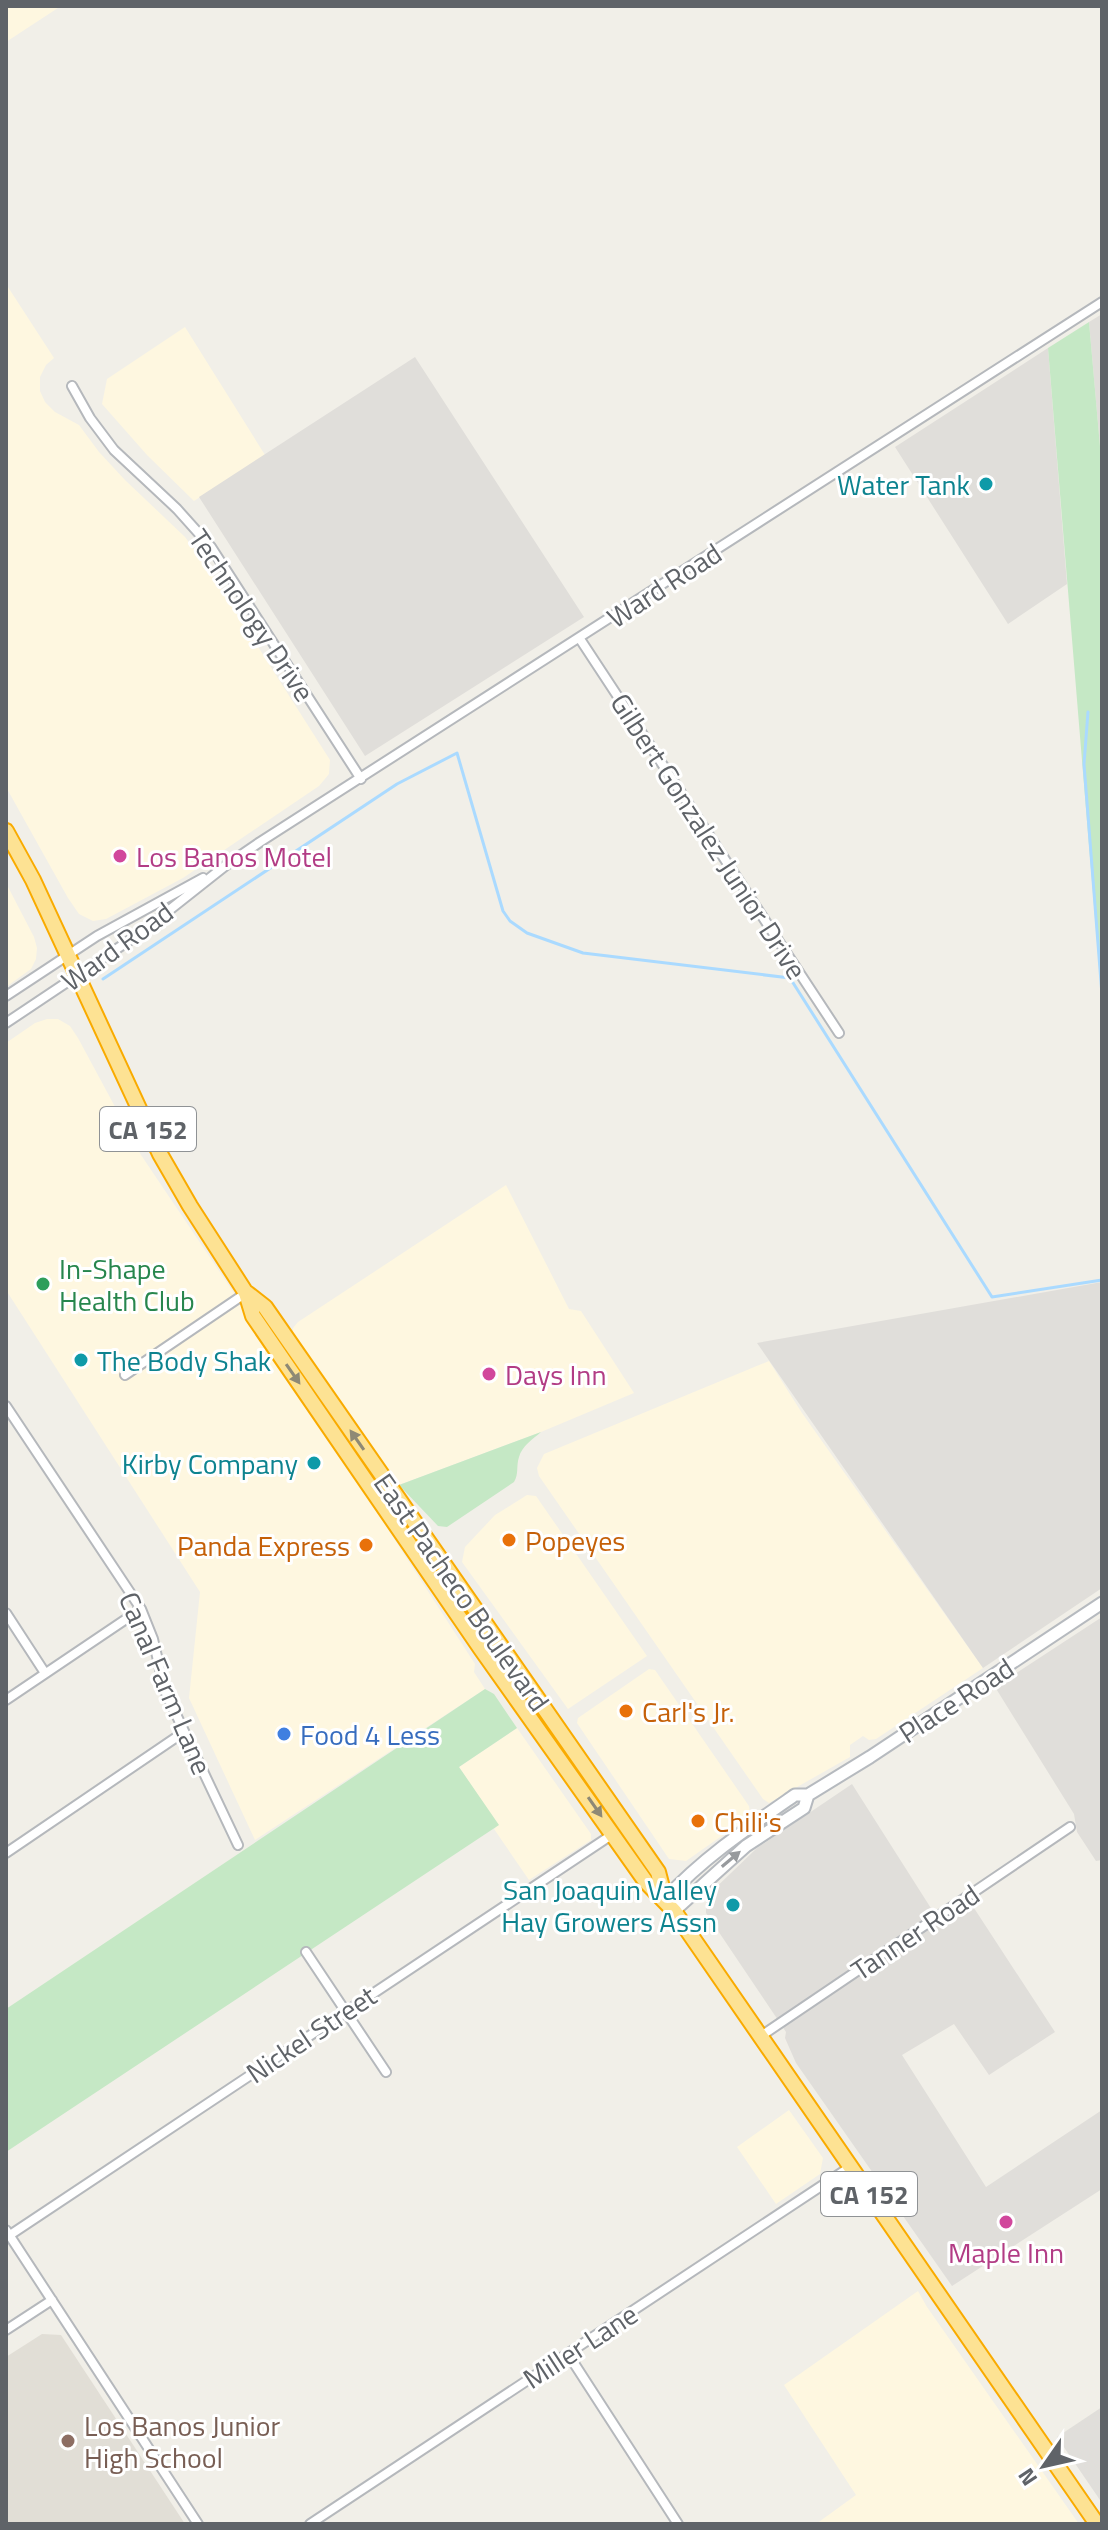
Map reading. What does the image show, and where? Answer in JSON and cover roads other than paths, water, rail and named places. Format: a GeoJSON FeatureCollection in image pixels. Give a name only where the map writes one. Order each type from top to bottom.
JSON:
{"type":"FeatureCollection","features":[{"type":"Feature","properties":{"kind":"highway","name":"East Pacheco Boulevard"},"geometry":{"type":"LineString","coordinates":[[6,831],[33,880],[160,1154],[246,1293],[253,1316],[481,1649],[646,1882],[670,1905],[1097,2524]]}},
{"type":"Feature","properties":{"kind":"highway","name":"East Pacheco Boulevard"},"geometry":{"type":"LineString","coordinates":[[246,1293],[265,1307],[658,1872],[670,1905]]}},
{"type":"Feature","properties":{"kind":"street","name":"Ward Road"},"geometry":{"type":"LineString","coordinates":[[6,996],[68,955],[225,866],[1102,302]]}},
{"type":"Feature","properties":{"kind":"street","name":"Technology Drive"},"geometry":{"type":"LineString","coordinates":[[72,386],[90,418],[114,450],[177,509],[211,547],[361,779]]}},
{"type":"Feature","properties":{"kind":"street","name":"Gilbert Gonzalez Junior Drive"},"geometry":{"type":"LineString","coordinates":[[580,639],[839,1033]]}},
{"type":"Feature","properties":{"kind":"street","name":"Ward Road"},"geometry":{"type":"LineString","coordinates":[[6,1023],[139,934],[225,866]]}},
{"type":"Feature","properties":{"kind":"street"},"geometry":{"type":"LineString","coordinates":[[125,1375],[246,1293]]}},
{"type":"Feature","properties":{"kind":"street","name":"Canal Farm Lane"},"geometry":{"type":"LineString","coordinates":[[6,1406],[141,1609],[153,1639],[165,1691],[238,1845]]}},
{"type":"Feature","properties":{"kind":"street","name":"Place Road"},"geometry":{"type":"LineString","coordinates":[[670,1905],[687,1875],[795,1795],[808,1795],[1102,1603]]}},
{"type":"Feature","properties":{"kind":"street"},"geometry":{"type":"LineString","coordinates":[[6,1700],[141,1609]]}},
{"type":"Feature","properties":{"kind":"street"},"geometry":{"type":"LineString","coordinates":[[6,1613],[45,1673]]}},
{"type":"Feature","properties":{"kind":"street"},"geometry":{"type":"LineString","coordinates":[[6,1853],[184,1732]]}},
{"type":"Feature","properties":{"kind":"street","name":"Place Road"},"geometry":{"type":"LineString","coordinates":[[670,1905],[746,1846],[804,1808],[808,1795]]}},
{"type":"Feature","properties":{"kind":"street","name":"Tanner Road"},"geometry":{"type":"LineString","coordinates":[[761,2036],[1070,1827]]}},
{"type":"Feature","properties":{"kind":"street","name":"Nickel Street"},"geometry":{"type":"LineString","coordinates":[[8,2232],[613,1834]]}},
{"type":"Feature","properties":{"kind":"street"},"geometry":{"type":"LineString","coordinates":[[306,1952],[386,2072]]}},
{"type":"Feature","properties":{"kind":"street","name":"Miller Lane"},"geometry":{"type":"LineString","coordinates":[[310,2524],[850,2167]]}},
{"type":"Feature","properties":{"kind":"street"},"geometry":{"type":"LineString","coordinates":[[8,2232],[198,2524]]}},
{"type":"Feature","properties":{"kind":"street"},"geometry":{"type":"LineString","coordinates":[[6,2330],[52,2300]]}},
{"type":"Feature","properties":{"kind":"street"},"geometry":{"type":"LineString","coordinates":[[568,2354],[678,2524]]}},
{"type":"Feature","properties":{"kind":"waterway"},"geometry":{"type":"LineString","coordinates":[[1088,712],[1084,764],[1102,995]]}},
{"type":"Feature","properties":{"kind":"waterway"},"geometry":{"type":"LineString","coordinates":[[103,979],[397,784],[457,753],[503,911],[510,921],[527,933],[583,953],[790,978],[992,1297],[1102,1280]]}},
{"type":"Feature","properties":{"kind":"place","name":"Water Tank"},"geometry":{"type":"Point","coordinates":[986,484]}},
{"type":"Feature","properties":{"kind":"place","name":"Los Banos Motel"},"geometry":{"type":"Point","coordinates":[120,856]}},
{"type":"Feature","properties":{"kind":"place","name":"In-Shape Health Club"},"geometry":{"type":"Point","coordinates":[43,1284]}},
{"type":"Feature","properties":{"kind":"place","name":"The Body Shak"},"geometry":{"type":"Point","coordinates":[81,1360]}},
{"type":"Feature","properties":{"kind":"place","name":"Days Inn"},"geometry":{"type":"Point","coordinates":[489,1374]}},
{"type":"Feature","properties":{"kind":"place","name":"Kirby Company"},"geometry":{"type":"Point","coordinates":[314,1463]}},
{"type":"Feature","properties":{"kind":"place","name":"Popeyes"},"geometry":{"type":"Point","coordinates":[509,1540]}},
{"type":"Feature","properties":{"kind":"place","name":"Panda Express"},"geometry":{"type":"Point","coordinates":[366,1545]}},
{"type":"Feature","properties":{"kind":"place","name":"Carl's Jr."},"geometry":{"type":"Point","coordinates":[626,1711]}},
{"type":"Feature","properties":{"kind":"place","name":"Food 4 Less"},"geometry":{"type":"Point","coordinates":[284,1734]}},
{"type":"Feature","properties":{"kind":"place","name":"Chili's"},"geometry":{"type":"Point","coordinates":[698,1821]}},
{"type":"Feature","properties":{"kind":"place","name":"San Joaquin Valley Hay Growers Assn"},"geometry":{"type":"Point","coordinates":[733,1905]}},
{"type":"Feature","properties":{"kind":"place","name":"Maple Inn"},"geometry":{"type":"Point","coordinates":[1006,2222]}},
{"type":"Feature","properties":{"kind":"place","name":"Los Banos Junior High School"},"geometry":{"type":"Point","coordinates":[68,2441]}}]}
